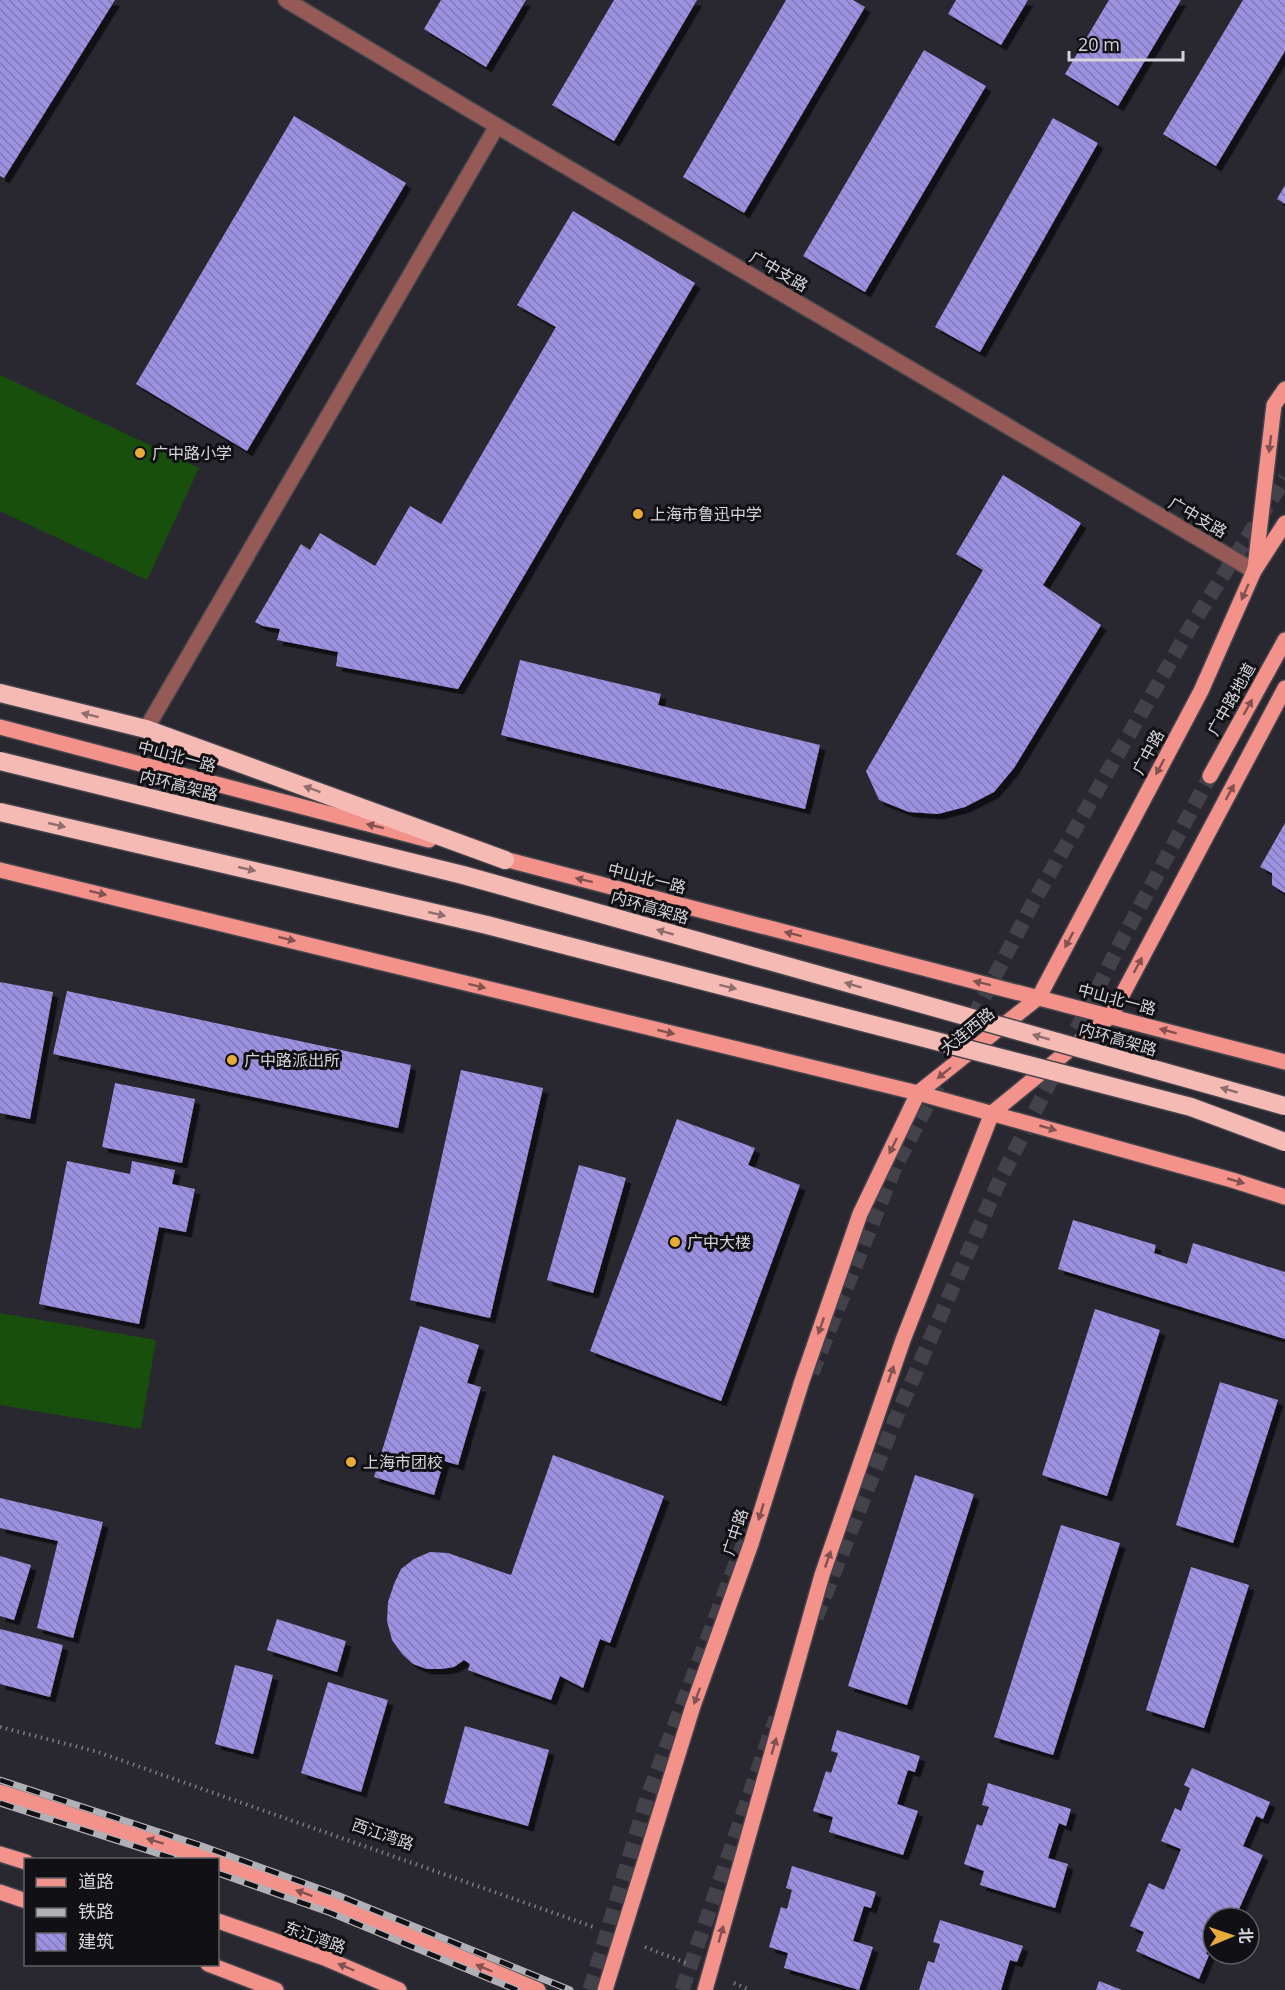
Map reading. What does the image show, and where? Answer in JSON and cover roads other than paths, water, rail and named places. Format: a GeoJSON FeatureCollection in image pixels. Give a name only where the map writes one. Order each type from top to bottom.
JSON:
{"type":"FeatureCollection","features":[{"type":"Feature","properties":{"kind":"highway"},"geometry":{"type":"LineString","coordinates":[[0,693],[146,729],[505,860]]}},
{"type":"Feature","properties":{"kind":"highway","name":"内环高架路"},"geometry":{"type":"LineString","coordinates":[[0,760],[463,875],[1285,1106]]}},
{"type":"Feature","properties":{"kind":"highway"},"geometry":{"type":"LineString","coordinates":[[0,812],[487,925],[1191,1107],[1285,1142]]}},
{"type":"Feature","properties":{"kind":"main road"},"geometry":{"type":"LineString","coordinates":[[1254,571],[1274,405],[1285,389]]}},
{"type":"Feature","properties":{"kind":"main road","name":"广中路"},"geometry":{"type":"LineString","coordinates":[[1039,997],[1201,691],[1254,571],[1285,523]]}},
{"type":"Feature","properties":{"kind":"main road","name":"广中路地道"},"geometry":{"type":"LineString","coordinates":[[1210,776],[1285,640]]}},
{"type":"Feature","properties":{"kind":"main road"},"geometry":{"type":"LineString","coordinates":[[705,1990],[822,1575],[903,1340],[992,1113],[1111,1016],[1285,688]]}},
{"type":"Feature","properties":{"kind":"main road","name":"中山北一路"},"geometry":{"type":"LineString","coordinates":[[0,727],[1285,1062]]}},
{"type":"Feature","properties":{"kind":"main road"},"geometry":{"type":"LineString","coordinates":[[0,870],[918,1093],[1243,1183],[1285,1197]]}},
{"type":"Feature","properties":{"kind":"main road","name":"大连西路"},"geometry":{"type":"LineString","coordinates":[[918,1093],[1039,997]]}},
{"type":"Feature","properties":{"kind":"main road","name":"广中路"},"geometry":{"type":"LineString","coordinates":[[605,1990],[693,1707],[751,1544],[802,1381],[860,1214],[918,1093]]}},
{"type":"Feature","properties":{"kind":"main road"},"geometry":{"type":"LineString","coordinates":[[0,1792],[205,1858]]}},
{"type":"Feature","properties":{"kind":"main road"},"geometry":{"type":"LineString","coordinates":[[0,1854],[24,1861]]}},
{"type":"Feature","properties":{"kind":"main road"},"geometry":{"type":"LineString","coordinates":[[219,1862],[350,1911],[538,1990]]}},
{"type":"Feature","properties":{"kind":"main road"},"geometry":{"type":"LineString","coordinates":[[0,1892],[24,1900]]}},
{"type":"Feature","properties":{"kind":"main road","name":"东江湾路"},"geometry":{"type":"LineString","coordinates":[[219,1921],[327,1959],[399,1990]]}},
{"type":"Feature","properties":{"kind":"main road"},"geometry":{"type":"LineString","coordinates":[[211,1966],[276,1990]]}},
{"type":"Feature","properties":{"kind":"street","name":"广中支路"},"geometry":{"type":"LineString","coordinates":[[286,0],[1254,571]]}},
{"type":"Feature","properties":{"kind":"street"},"geometry":{"type":"LineString","coordinates":[[146,729],[497,126]]}},
{"type":"Feature","properties":{"kind":"tunnel"},"geometry":{"type":"LineString","coordinates":[[812,1373],[895,1167],[1034,901],[1191,626],[1285,478]]}},
{"type":"Feature","properties":{"kind":"tunnel"},"geometry":{"type":"LineString","coordinates":[[816,1618],[895,1420],[997,1186],[1122,940],[1210,776]]}},
{"type":"Feature","properties":{"kind":"tunnel"},"geometry":{"type":"LineString","coordinates":[[590,1990],[647,1798],[748,1532]]}},
{"type":"Feature","properties":{"kind":"tunnel"},"geometry":{"type":"LineString","coordinates":[[682,1990],[776,1718]]}},
{"type":"Feature","properties":{"kind":"railway"},"geometry":{"type":"LineString","coordinates":[[0,1780],[202,1846],[337,1895],[570,1990]]}},
{"type":"Feature","properties":{"kind":"railway"},"geometry":{"type":"LineString","coordinates":[[0,1803],[172,1858]]}},
{"type":"Feature","properties":{"kind":"railway"},"geometry":{"type":"LineString","coordinates":[[219,1873],[331,1913],[517,1990]]}},
{"type":"Feature","properties":{"kind":"place","name":"广中路小学"},"geometry":{"type":"Point","coordinates":[140,453]}},
{"type":"Feature","properties":{"kind":"place","name":"上海市鲁迅中学"},"geometry":{"type":"Point","coordinates":[638,514]}},
{"type":"Feature","properties":{"kind":"place","name":"广中路派出所"},"geometry":{"type":"Point","coordinates":[232,1060]}},
{"type":"Feature","properties":{"kind":"place","name":"广中大楼"},"geometry":{"type":"Point","coordinates":[675,1242]}},
{"type":"Feature","properties":{"kind":"place","name":"上海市团校"},"geometry":{"type":"Point","coordinates":[351,1462]}}]}
